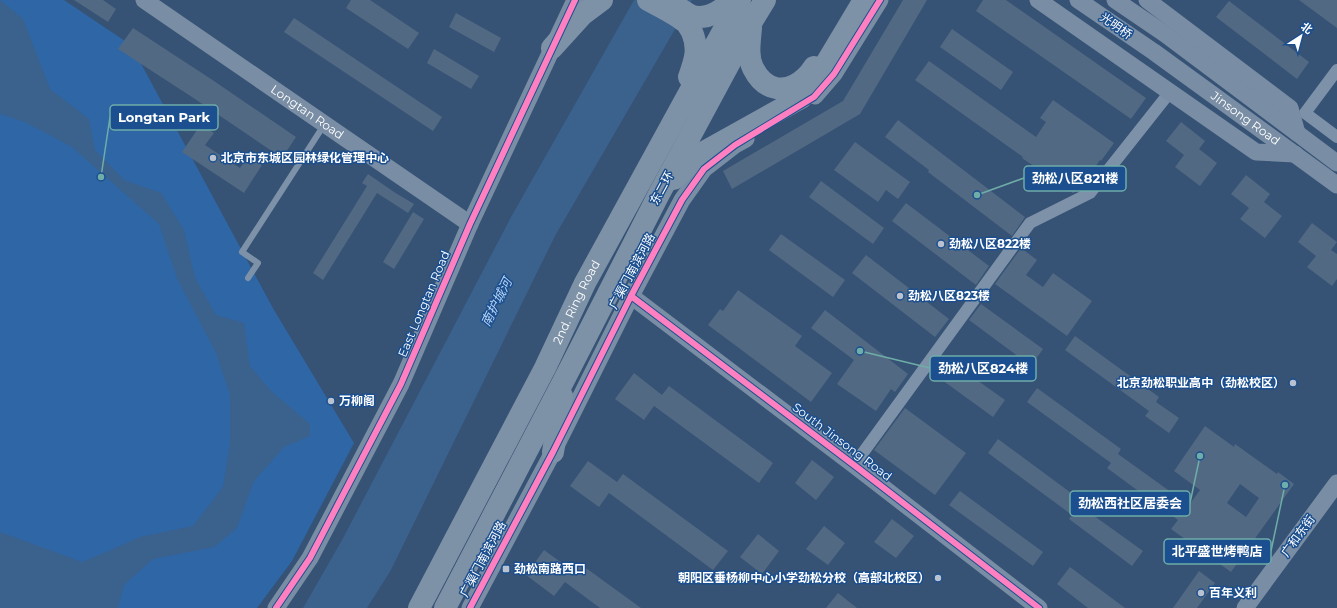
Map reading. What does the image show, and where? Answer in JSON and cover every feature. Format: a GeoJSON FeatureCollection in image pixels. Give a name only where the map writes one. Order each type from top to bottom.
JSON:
{"type":"FeatureCollection","features":[{"type":"Feature","properties":{"kind":"highway"},"geometry":{"type":"LineString","coordinates":[[552,48],[582,15],[602,0]]}},
{"type":"Feature","properties":{"kind":"highway"},"geometry":{"type":"LineString","coordinates":[[648,0],[689,19],[710,16],[733,0]]}},
{"type":"Feature","properties":{"kind":"highway"},"geometry":{"type":"LineString","coordinates":[[665,0],[689,19],[695,39],[696,49],[686,100]]}},
{"type":"Feature","properties":{"kind":"highway","name":"2nd. Ring Road"},"geometry":{"type":"LineString","coordinates":[[419,608],[545,368],[585,283],[740,0]]}},
{"type":"Feature","properties":{"kind":"highway","name":"东二环"},"geometry":{"type":"LineString","coordinates":[[565,378],[658,194],[765,0]]}},
{"type":"Feature","properties":{"kind":"highway"},"geometry":{"type":"LineString","coordinates":[[751,23],[749,49],[752,67],[763,83],[780,90],[792,86],[806,77],[819,60],[856,0]]}},
{"type":"Feature","properties":{"kind":"highway"},"geometry":{"type":"LineString","coordinates":[[658,194],[702,153],[801,98],[812,87],[864,0]]}},
{"type":"Feature","properties":{"kind":"highway"},"geometry":{"type":"LineString","coordinates":[[553,452],[565,378]]}},
{"type":"Feature","properties":{"kind":"highway"},"geometry":{"type":"LineString","coordinates":[[445,608],[565,378]]}},
{"type":"Feature","properties":{"kind":"street","name":"Longtan Road"},"geometry":{"type":"LineString","coordinates":[[144,0],[470,224]]}},
{"type":"Feature","properties":{"kind":"street","name":"East Longtan Road"},"geometry":{"type":"LineString","coordinates":[[276,608],[310,558],[401,384],[470,224],[575,0]]}},
{"type":"Feature","properties":{"kind":"street","name":"广渠门南滨河路"},"geometry":{"type":"LineString","coordinates":[[470,608],[553,452],[631,296],[682,200],[704,169],[735,146],[814,97],[834,74],[880,0]]}},
{"type":"Feature","properties":{"kind":"street"},"geometry":{"type":"LineString","coordinates":[[1038,0],[1256,152],[1295,154]]}},
{"type":"Feature","properties":{"kind":"street","name":"光明桥"},"geometry":{"type":"LineString","coordinates":[[1078,0],[1154,52]]}},
{"type":"Feature","properties":{"kind":"street","name":"光明桥"},"geometry":{"type":"LineString","coordinates":[[1115,0],[1165,34]]}},
{"type":"Feature","properties":{"kind":"street"},"geometry":{"type":"LineString","coordinates":[[1151,1],[1290,108],[1297,133]]}},
{"type":"Feature","properties":{"kind":"street","name":"Jinsong Road"},"geometry":{"type":"LineString","coordinates":[[1165,34],[1337,163]]}},
{"type":"Feature","properties":{"kind":"street","name":"Jinsong Road"},"geometry":{"type":"LineString","coordinates":[[1154,52],[1337,185]]}},
{"type":"Feature","properties":{"kind":"street"},"geometry":{"type":"LineString","coordinates":[[1337,70],[1305,113],[1337,137]]}},
{"type":"Feature","properties":{"kind":"street"},"geometry":{"type":"LineString","coordinates":[[854,465],[1030,223],[1090,193],[1170,92]]}},
{"type":"Feature","properties":{"kind":"street","name":"South Jinsong Road"},"geometry":{"type":"LineString","coordinates":[[631,296],[854,465],[1039,608]]}},
{"type":"Feature","properties":{"kind":"street","name":"广和东街"},"geometry":{"type":"LineString","coordinates":[[1246,608],[1337,483]]}},
{"type":"Feature","properties":{"kind":"lane"},"geometry":{"type":"LineString","coordinates":[[248,278],[258,263],[242,252],[325,124]]}},
{"type":"Feature","properties":{"kind":"shaded area"},"geometry":{"type":"Polygon","coordinates":[[[0,0],[64,0],[131,45],[274,310],[354,443],[292,561],[257,608],[0,608],[0,0]]]}},
{"type":"Feature","properties":{"kind":"water"},"geometry":{"type":"Polygon","coordinates":[[[0,0],[23,19],[50,89],[89,119],[95,150],[124,180],[161,193],[184,230],[195,278],[216,315],[244,323],[250,366],[271,391],[310,424],[310,436],[284,447],[254,481],[237,528],[214,547],[153,559],[124,585],[118,608],[0,608],[0,532],[82,562],[140,537],[193,526],[223,487],[230,443],[230,395],[216,353],[177,278],[159,224],[72,147],[25,122],[0,114],[0,0]]]}},
{"type":"Feature","properties":{"kind":"water","name":"南护城河"},"geometry":{"type":"Polygon","coordinates":[[[634,0],[692,0],[555,236],[391,570],[367,608],[303,608],[342,540],[511,217],[634,0]]]}},
{"type":"Feature","properties":{"kind":"building"},"geometry":{"type":"Polygon","coordinates":[[[74,0],[103,0],[116,9],[108,22],[74,0]]]}},
{"type":"Feature","properties":{"kind":"building"},"geometry":{"type":"Polygon","coordinates":[[[351,0],[370,0],[419,33],[408,49],[346,8],[351,0]]]}},
{"type":"Feature","properties":{"kind":"building"},"geometry":{"type":"Polygon","coordinates":[[[903,0],[927,0],[860,114],[732,189],[723,171],[843,101],[903,0]]]}},
{"type":"Feature","properties":{"kind":"building"},"geometry":{"type":"Polygon","coordinates":[[[983,0],[1006,0],[1146,98],[1131,119],[976,11],[983,0]]]}},
{"type":"Feature","properties":{"kind":"building"},"geometry":{"type":"Polygon","coordinates":[[[1299,0],[1337,0],[1337,28],[1299,0]]]}},
{"type":"Feature","properties":{"kind":"building"},"geometry":{"type":"Polygon","coordinates":[[[1229,1],[1309,62],[1297,79],[1216,17],[1229,1]]]}},
{"type":"Feature","properties":{"kind":"building"},"geometry":{"type":"Polygon","coordinates":[[[456,13],[501,38],[494,52],[449,27],[456,13]]]}},
{"type":"Feature","properties":{"kind":"building"},"geometry":{"type":"Polygon","coordinates":[[[294,18],[442,117],[433,131],[284,32],[294,18]]]}},
{"type":"Feature","properties":{"kind":"building"},"geometry":{"type":"Polygon","coordinates":[[[133,28],[296,137],[282,158],[118,49],[133,28]]]}},
{"type":"Feature","properties":{"kind":"building"},"geometry":{"type":"Polygon","coordinates":[[[952,29],[1013,72],[1001,90],[940,47],[952,29]]]}},
{"type":"Feature","properties":{"kind":"building"},"geometry":{"type":"Polygon","coordinates":[[[434,49],[479,76],[471,89],[427,63],[434,49]]]}},
{"type":"Feature","properties":{"kind":"building"},"geometry":{"type":"Polygon","coordinates":[[[929,61],[1036,137],[1046,122],[1040,118],[1053,100],[1114,143],[1080,189],[1073,193],[915,80],[929,61]]]}},
{"type":"Feature","properties":{"kind":"building"},"geometry":{"type":"Polygon","coordinates":[[[898,120],[1025,217],[1012,236],[885,137],[898,120]]]}},
{"type":"Feature","properties":{"kind":"building"},"geometry":{"type":"Polygon","coordinates":[[[1181,122],[1205,141],[1199,149],[1217,163],[1200,186],[1175,167],[1184,155],[1166,141],[1181,122]]]}},
{"type":"Feature","properties":{"kind":"building"},"geometry":{"type":"Polygon","coordinates":[[[201,124],[214,133],[205,145],[240,168],[248,156],[262,165],[244,193],[182,152],[201,124]]]}},
{"type":"Feature","properties":{"kind":"building"},"geometry":{"type":"Polygon","coordinates":[[[855,142],[910,182],[898,199],[886,190],[878,202],[834,170],[855,142]]]}},
{"type":"Feature","properties":{"kind":"building"},"geometry":{"type":"Polygon","coordinates":[[[368,174],[414,204],[408,213],[377,193],[323,280],[313,273],[367,186],[362,183],[368,174]]]}},
{"type":"Feature","properties":{"kind":"building"},"geometry":{"type":"Polygon","coordinates":[[[1246,175],[1270,194],[1264,202],[1282,216],[1265,238],[1240,219],[1249,208],[1231,194],[1246,175]]]}},
{"type":"Feature","properties":{"kind":"building"},"geometry":{"type":"Polygon","coordinates":[[[821,181],[884,228],[873,244],[809,197],[821,181]]]}},
{"type":"Feature","properties":{"kind":"building","name":"劲松八区822楼"},"geometry":{"type":"Polygon","coordinates":[[[906,203],[989,266],[976,285],[892,221],[906,203]]]}},
{"type":"Feature","properties":{"kind":"building"},"geometry":{"type":"Polygon","coordinates":[[[413,212],[424,219],[394,269],[383,262],[413,212]]]}},
{"type":"Feature","properties":{"kind":"building"},"geometry":{"type":"Polygon","coordinates":[[[1312,223],[1337,242],[1331,250],[1337,254],[1337,279],[1332,286],[1307,267],[1316,256],[1298,242],[1312,223]]]}},
{"type":"Feature","properties":{"kind":"building"},"geometry":{"type":"Polygon","coordinates":[[[781,234],[845,280],[833,297],[769,250],[781,234]]]}},
{"type":"Feature","properties":{"kind":"building"},"geometry":{"type":"Polygon","coordinates":[[[1021,248],[1037,260],[1026,275],[1043,287],[1053,273],[1092,301],[1067,336],[995,284],[1021,248]]]}},
{"type":"Feature","properties":{"kind":"building","name":"劲松八区823楼"},"geometry":{"type":"Polygon","coordinates":[[[866,255],[949,319],[935,337],[852,273],[866,255]]]}},
{"type":"Feature","properties":{"kind":"building"},"geometry":{"type":"Polygon","coordinates":[[[738,290],[802,336],[795,346],[832,373],[811,402],[708,325],[720,309],[723,311],[738,290]]]}},
{"type":"Feature","properties":{"kind":"building"},"geometry":{"type":"Polygon","coordinates":[[[981,304],[1043,349],[1031,366],[969,320],[981,304]]]}},
{"type":"Feature","properties":{"kind":"building"},"geometry":{"type":"Polygon","coordinates":[[[825,310],[908,374],[895,392],[891,389],[876,411],[837,384],[854,360],[811,328],[825,310]]]}},
{"type":"Feature","properties":{"kind":"building"},"geometry":{"type":"Polygon","coordinates":[[[1075,336],[1159,397],[1156,402],[1179,418],[1169,433],[1145,416],[1149,411],[1065,350],[1075,336]]]}},
{"type":"Feature","properties":{"kind":"building"},"geometry":{"type":"Polygon","coordinates":[[[943,356],[1005,400],[993,417],[931,372],[943,356]]]}},
{"type":"Feature","properties":{"kind":"building"},"geometry":{"type":"Polygon","coordinates":[[[634,373],[662,395],[669,386],[773,463],[759,483],[654,406],[644,420],[615,399],[634,373]]]}},
{"type":"Feature","properties":{"kind":"building"},"geometry":{"type":"Polygon","coordinates":[[[1037,388],[1121,449],[1118,454],[1189,505],[1200,490],[1174,471],[1205,426],[1234,447],[1235,444],[1277,474],[1278,472],[1294,484],[1231,572],[1171,529],[1178,520],[1107,468],[1111,463],[1027,402],[1037,388]],[[1240,484],[1227,503],[1246,517],[1259,498],[1240,484]]]}},
{"type":"Feature","properties":{"kind":"building"},"geometry":{"type":"Polygon","coordinates":[[[905,408],[966,453],[935,495],[874,450],[905,408]]]}},
{"type":"Feature","properties":{"kind":"building"},"geometry":{"type":"Polygon","coordinates":[[[998,439],[1082,501],[1079,505],[1143,551],[1132,566],[1069,519],[1072,515],[988,453],[998,439]]]}},
{"type":"Feature","properties":{"kind":"building"},"geometry":{"type":"Polygon","coordinates":[[[812,460],[834,477],[816,500],[795,483],[812,460]]]}},
{"type":"Feature","properties":{"kind":"building"},"geometry":{"type":"Polygon","coordinates":[[[588,461],[617,482],[623,474],[728,551],[713,570],[609,493],[599,507],[570,486],[588,461]]]}},
{"type":"Feature","properties":{"kind":"building"},"geometry":{"type":"Polygon","coordinates":[[[960,491],[1043,552],[1033,566],[949,505],[960,491]]]}},
{"type":"Feature","properties":{"kind":"building"},"geometry":{"type":"Polygon","coordinates":[[[892,519],[914,536],[896,558],[874,542],[892,519]]]}},
{"type":"Feature","properties":{"kind":"building"},"geometry":{"type":"Polygon","coordinates":[[[824,526],[845,543],[828,565],[806,549],[824,526]]]}},
{"type":"Feature","properties":{"kind":"building"},"geometry":{"type":"Polygon","coordinates":[[[758,534],[779,551],[762,574],[740,557],[758,534]]]}},
{"type":"Feature","properties":{"kind":"building"},"geometry":{"type":"Polygon","coordinates":[[[544,550],[573,571],[579,563],[641,608],[600,608],[565,582],[554,596],[526,575],[544,550]]]}},
{"type":"Feature","properties":{"kind":"building"},"geometry":{"type":"Polygon","coordinates":[[[1070,567],[1125,608],[1088,608],[1057,584],[1070,567]]]}},
{"type":"Feature","properties":{"kind":"building"},"geometry":{"type":"Polygon","coordinates":[[[1199,571],[1215,583],[1197,608],[1173,608],[1199,571]]]}},
{"type":"Feature","properties":{"kind":"building"},"geometry":{"type":"Polygon","coordinates":[[[838,593],[857,608],[826,608],[838,593]]]}},
{"type":"Feature","properties":{"kind":"cycle path"},"geometry":{"type":"LineString","coordinates":[[276,608],[310,558],[401,384],[470,224],[575,0]]}},
{"type":"Feature","properties":{"kind":"cycle path"},"geometry":{"type":"LineString","coordinates":[[470,608],[553,452],[631,296],[682,200],[704,169],[735,145],[814,97],[834,74],[880,0]]}},
{"type":"Feature","properties":{"kind":"cycle path"},"geometry":{"type":"LineString","coordinates":[[631,296],[854,465],[1039,608]]}},
{"type":"Feature","properties":{"kind":"place","name":"北京市东城区园林绿化管理中心"},"geometry":{"type":"Point","coordinates":[213,158]}},
{"type":"Feature","properties":{"kind":"place","name":"Longtan Park"},"geometry":{"type":"Point","coordinates":[101,177]}},
{"type":"Feature","properties":{"kind":"place","name":"劲松八区821楼"},"geometry":{"type":"Point","coordinates":[977,195]}},
{"type":"Feature","properties":{"kind":"place","name":"劲松八区822楼"},"geometry":{"type":"Point","coordinates":[941,244]}},
{"type":"Feature","properties":{"kind":"place","name":"劲松八区823楼"},"geometry":{"type":"Point","coordinates":[900,296]}},
{"type":"Feature","properties":{"kind":"place","name":"劲松八区824楼"},"geometry":{"type":"Point","coordinates":[860,351]}},
{"type":"Feature","properties":{"kind":"place","name":"北京劲松职业高中（劲松校区）"},"geometry":{"type":"Point","coordinates":[1293,383]}},
{"type":"Feature","properties":{"kind":"place","name":"万柳阁"},"geometry":{"type":"Point","coordinates":[331,401]}},
{"type":"Feature","properties":{"kind":"place","name":"劲松西社区居委会"},"geometry":{"type":"Point","coordinates":[1200,456]}},
{"type":"Feature","properties":{"kind":"place","name":"北平盛世烤鸭店"},"geometry":{"type":"Point","coordinates":[1285,485]}},
{"type":"Feature","properties":{"kind":"place","name":"劲松南路西口"},"geometry":{"type":"Point","coordinates":[506,569]}},
{"type":"Feature","properties":{"kind":"place","name":"朝阳区垂杨柳中心小学劲松分校（高部北校区）"},"geometry":{"type":"Point","coordinates":[938,578]}},
{"type":"Feature","properties":{"kind":"place","name":"百年义利"},"geometry":{"type":"Point","coordinates":[1201,593]}}]}
